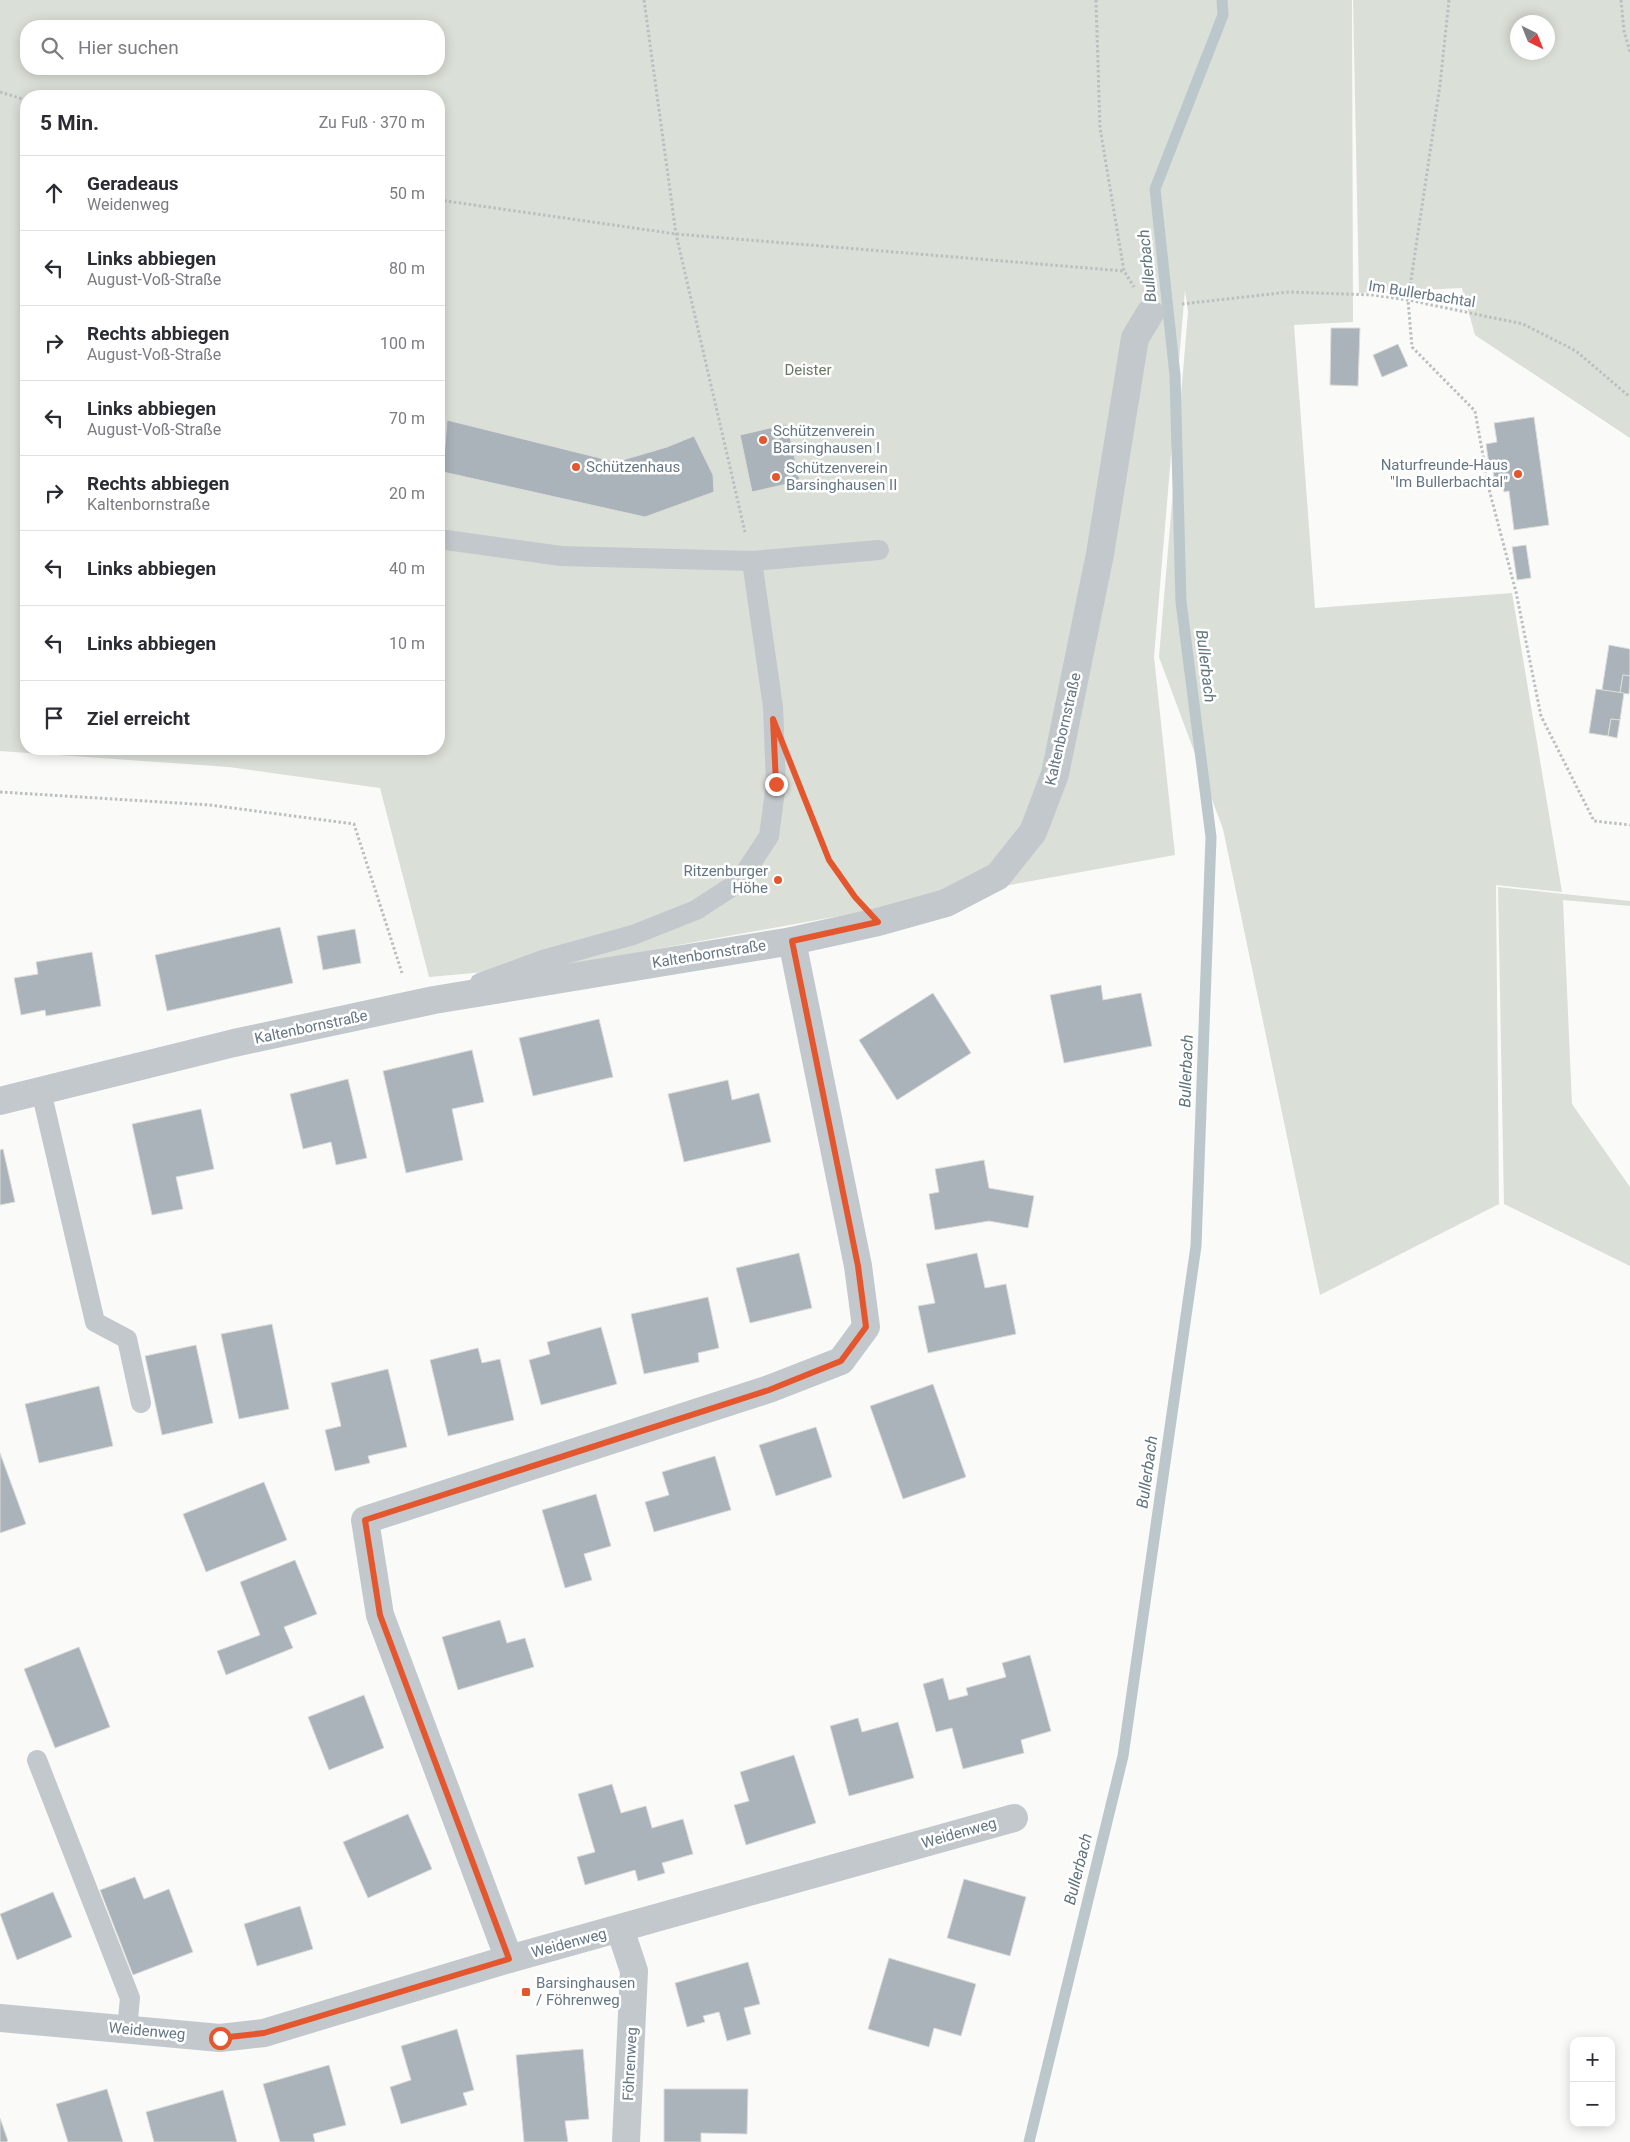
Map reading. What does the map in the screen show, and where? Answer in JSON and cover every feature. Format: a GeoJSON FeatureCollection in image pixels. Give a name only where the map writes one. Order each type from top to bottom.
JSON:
{"type":"FeatureCollection","features":[{"type":"Feature","properties":{"kind":"street","name":"Kaltenbornstraße"},"geometry":{"type":"LineString","coordinates":[[0,1101],[234,1043],[423,1002],[792,941],[878,922],[946,903],[998,876],[1034,832],[1055,774],[1100,554],[1135,338],[1150,313]]}},
{"type":"Feature","properties":{"kind":"street"},"geometry":{"type":"LineString","coordinates":[[509,1959],[380,1615],[365,1520],[769,1390],[841,1361],[866,1327],[858,1266],[792,941]]}},
{"type":"Feature","properties":{"kind":"street","name":"Weidenweg"},"geometry":{"type":"LineString","coordinates":[[0,2018],[127,2028],[220,2038],[264,2033],[509,1959],[1014,1818]]}},
{"type":"Feature","properties":{"kind":"street","name":"Föhrenweg"},"geometry":{"type":"LineString","coordinates":[[620,1929],[634,1972],[626,2142]]}},
{"type":"Feature","properties":{"kind":"lane"},"geometry":{"type":"LineString","coordinates":[[445,540],[561,556],[752,561],[879,550]]}},
{"type":"Feature","properties":{"kind":"lane"},"geometry":{"type":"LineString","coordinates":[[423,1002],[543,960],[633,935],[696,910],[739,882],[769,836],[776,784],[773,707],[752,561]]}},
{"type":"Feature","properties":{"kind":"lane"},"geometry":{"type":"LineString","coordinates":[[41,1090],[95,1322],[127,1339],[141,1403]]}},
{"type":"Feature","properties":{"kind":"lane"},"geometry":{"type":"LineString","coordinates":[[37,1760],[130,1998],[127,2028]]}},
{"type":"Feature","properties":{"kind":"path"},"geometry":{"type":"LineString","coordinates":[[644,0],[676,234],[752,561]]}},
{"type":"Feature","properties":{"kind":"path"},"geometry":{"type":"LineString","coordinates":[[445,201],[676,234],[1124,271],[1100,128],[1096,0]]}},
{"type":"Feature","properties":{"kind":"path"},"geometry":{"type":"LineString","coordinates":[[1449,0],[1440,85],[1408,300],[1412,347],[1475,411],[1490,489],[1516,592],[1541,716],[1594,821],[1630,826]]}},
{"type":"Feature","properties":{"kind":"path"},"geometry":{"type":"LineString","coordinates":[[1622,0],[1624,31],[1630,52]]}},
{"type":"Feature","properties":{"kind":"path"},"geometry":{"type":"LineString","coordinates":[[0,92],[20,98]]}},
{"type":"Feature","properties":{"kind":"path","name":"Im Bullerbachtal"},"geometry":{"type":"LineString","coordinates":[[1186,303],[1289,292],[1373,295],[1408,300],[1523,324],[1576,351],[1630,396]]}},
{"type":"Feature","properties":{"kind":"path"},"geometry":{"type":"LineString","coordinates":[[0,792],[210,805],[354,824],[423,1002]]}},
{"type":"Feature","properties":{"kind":"path"},"geometry":{"type":"LineString","coordinates":[[804,799],[829,860],[855,897],[878,922]]}},
{"type":"Feature","properties":{"kind":"green space","name":"Deister"},"geometry":{"type":"Polygon","coordinates":[[[0,0],[1352,0],[1353,322],[1294,325],[1315,608],[1512,593],[1562,892],[1496,885],[1499,1204],[1320,1295],[1223,829],[1159,657],[1188,312],[1185,290],[1154,657],[1175,855],[574,964],[429,977],[380,788],[229,767],[57,755],[445,755],[445,90],[20,90],[20,752],[0,751],[0,0]]]}},
{"type":"Feature","properties":{"kind":"green space"},"geometry":{"type":"Polygon","coordinates":[[[1353,0],[1630,0],[1630,438],[1475,335],[1462,288],[1359,293],[1353,0]]]}},
{"type":"Feature","properties":{"kind":"green space"},"geometry":{"type":"Polygon","coordinates":[[[1498,887],[1630,901],[1630,906],[1563,900],[1572,1104],[1630,1187],[1630,1266],[1504,1204],[1498,887]]]}},
{"type":"Feature","properties":{"kind":"building"},"geometry":{"type":"Polygon","coordinates":[[[1331,328],[1360,328],[1358,386],[1330,385],[1331,328]]]}},
{"type":"Feature","properties":{"kind":"building"},"geometry":{"type":"Polygon","coordinates":[[[1398,344],[1408,366],[1382,377],[1373,355],[1398,344]]]}},
{"type":"Feature","properties":{"kind":"building","name":"Naturfreunde-Haus \"Im Bullerbachtal\""},"geometry":{"type":"Polygon","coordinates":[[[1534,417],[1549,525],[1514,530],[1509,491],[1504,492],[1502,477],[1494,478],[1493,470],[1490,471],[1486,444],[1497,442],[1494,423],[1534,417]]]}},
{"type":"Feature","properties":{"kind":"building","name":"Schützenhaus"},"geometry":{"type":"Polygon","coordinates":[[[447,420],[616,462],[667,447],[694,436],[713,475],[714,492],[645,517],[445,472],[447,420]]]}},
{"type":"Feature","properties":{"kind":"building"},"geometry":{"type":"Polygon","coordinates":[[[787,424],[800,481],[752,492],[740,435],[787,424]]]}},
{"type":"Feature","properties":{"kind":"building"},"geometry":{"type":"Polygon","coordinates":[[[1526,545],[1531,578],[1517,580],[1512,547],[1526,545]]]}},
{"type":"Feature","properties":{"kind":"building"},"geometry":{"type":"Polygon","coordinates":[[[1609,645],[1630,649],[1630,676],[1623,675],[1620,693],[1602,690],[1609,645]]]}},
{"type":"Feature","properties":{"kind":"building"},"geometry":{"type":"Polygon","coordinates":[[[1623,675],[1630,676],[1629,694],[1620,693],[1623,675]]]}},
{"type":"Feature","properties":{"kind":"building"},"geometry":{"type":"Polygon","coordinates":[[[1596,689],[1624,693],[1620,720],[1611,719],[1608,736],[1589,733],[1596,689]]]}},
{"type":"Feature","properties":{"kind":"building"},"geometry":{"type":"Polygon","coordinates":[[[1611,719],[1620,720],[1617,738],[1608,736],[1611,719]]]}},
{"type":"Feature","properties":{"kind":"building"},"geometry":{"type":"Polygon","coordinates":[[[280,927],[293,983],[167,1011],[155,955],[280,927]]]}},
{"type":"Feature","properties":{"kind":"building"},"geometry":{"type":"Polygon","coordinates":[[[355,929],[361,963],[323,970],[317,936],[355,929]]]}},
{"type":"Feature","properties":{"kind":"building"},"geometry":{"type":"Polygon","coordinates":[[[92,952],[101,1006],[46,1016],[45,1010],[21,1015],[14,978],[38,974],[36,962],[92,952]]]}},
{"type":"Feature","properties":{"kind":"building"},"geometry":{"type":"Polygon","coordinates":[[[1101,985],[1103,1000],[1141,993],[1152,1046],[1064,1063],[1050,995],[1101,985]]]}},
{"type":"Feature","properties":{"kind":"building"},"geometry":{"type":"Polygon","coordinates":[[[933,993],[971,1053],[897,1100],[859,1040],[933,993]]]}},
{"type":"Feature","properties":{"kind":"building"},"geometry":{"type":"Polygon","coordinates":[[[599,1019],[613,1077],[533,1096],[519,1038],[599,1019]]]}},
{"type":"Feature","properties":{"kind":"building"},"geometry":{"type":"Polygon","coordinates":[[[472,1050],[484,1102],[452,1109],[463,1160],[406,1173],[383,1071],[472,1050]]]}},
{"type":"Feature","properties":{"kind":"building"},"geometry":{"type":"Polygon","coordinates":[[[348,1079],[367,1158],[336,1165],[331,1142],[303,1149],[290,1094],[348,1079]]]}},
{"type":"Feature","properties":{"kind":"building"},"geometry":{"type":"Polygon","coordinates":[[[728,1080],[732,1100],[759,1093],[771,1142],[684,1162],[668,1094],[728,1080]]]}},
{"type":"Feature","properties":{"kind":"building"},"geometry":{"type":"Polygon","coordinates":[[[201,1109],[214,1169],[176,1177],[183,1209],[152,1215],[132,1124],[201,1109]]]}},
{"type":"Feature","properties":{"kind":"building"},"geometry":{"type":"Polygon","coordinates":[[[3,1149],[15,1202],[0,1205],[0,1150],[3,1149]]]}},
{"type":"Feature","properties":{"kind":"building"},"geometry":{"type":"Polygon","coordinates":[[[984,1160],[989,1188],[1034,1196],[1028,1228],[989,1221],[935,1230],[929,1194],[939,1192],[935,1169],[984,1160]]]}},
{"type":"Feature","properties":{"kind":"building"},"geometry":{"type":"Polygon","coordinates":[[[799,1253],[812,1308],[750,1323],[736,1268],[799,1253]]]}},
{"type":"Feature","properties":{"kind":"building"},"geometry":{"type":"Polygon","coordinates":[[[977,1253],[985,1288],[1006,1284],[1016,1334],[928,1353],[918,1306],[935,1303],[926,1264],[977,1253]]]}},
{"type":"Feature","properties":{"kind":"building"},"geometry":{"type":"Polygon","coordinates":[[[708,1297],[719,1348],[698,1353],[699,1362],[644,1374],[631,1314],[708,1297]]]}},
{"type":"Feature","properties":{"kind":"building"},"geometry":{"type":"Polygon","coordinates":[[[272,1324],[289,1409],[239,1419],[221,1334],[272,1324]]]}},
{"type":"Feature","properties":{"kind":"building"},"geometry":{"type":"Polygon","coordinates":[[[601,1327],[617,1384],[541,1405],[529,1360],[550,1354],[547,1342],[601,1327]]]}},
{"type":"Feature","properties":{"kind":"building"},"geometry":{"type":"Polygon","coordinates":[[[196,1345],[213,1423],[162,1435],[145,1356],[196,1345]]]}},
{"type":"Feature","properties":{"kind":"building"},"geometry":{"type":"Polygon","coordinates":[[[478,1348],[482,1363],[500,1359],[514,1420],[448,1436],[430,1360],[478,1348]]]}},
{"type":"Feature","properties":{"kind":"building"},"geometry":{"type":"Polygon","coordinates":[[[388,1369],[407,1447],[368,1456],[370,1463],[335,1471],[325,1430],[341,1426],[331,1383],[388,1369]]]}},
{"type":"Feature","properties":{"kind":"building"},"geometry":{"type":"Polygon","coordinates":[[[933,1384],[966,1477],[903,1499],[870,1406],[933,1384]]]}},
{"type":"Feature","properties":{"kind":"building"},"geometry":{"type":"Polygon","coordinates":[[[99,1386],[113,1446],[39,1463],[25,1404],[99,1386]]]}},
{"type":"Feature","properties":{"kind":"building"},"geometry":{"type":"Polygon","coordinates":[[[816,1427],[832,1477],[776,1496],[759,1445],[816,1427]]]}},
{"type":"Feature","properties":{"kind":"building"},"geometry":{"type":"Polygon","coordinates":[[[0,1453],[26,1524],[0,1533],[0,1453]]]}},
{"type":"Feature","properties":{"kind":"building"},"geometry":{"type":"Polygon","coordinates":[[[715,1456],[731,1510],[654,1532],[645,1502],[669,1495],[662,1472],[715,1456]]]}},
{"type":"Feature","properties":{"kind":"building"},"geometry":{"type":"Polygon","coordinates":[[[264,1482],[287,1540],[206,1572],[183,1514],[264,1482]]]}},
{"type":"Feature","properties":{"kind":"building"},"geometry":{"type":"Polygon","coordinates":[[[596,1494],[611,1546],[584,1554],[592,1580],[565,1588],[542,1510],[596,1494]]]}},
{"type":"Feature","properties":{"kind":"building"},"geometry":{"type":"Polygon","coordinates":[[[295,1560],[317,1614],[284,1627],[293,1648],[226,1675],[217,1651],[260,1635],[240,1582],[295,1560]]]}},
{"type":"Feature","properties":{"kind":"building"},"geometry":{"type":"Polygon","coordinates":[[[500,1620],[507,1643],[525,1638],[534,1667],[458,1690],[442,1637],[500,1620]]]}},
{"type":"Feature","properties":{"kind":"building"},"geometry":{"type":"Polygon","coordinates":[[[79,1647],[110,1727],[55,1748],[24,1669],[79,1647]]]}},
{"type":"Feature","properties":{"kind":"building"},"geometry":{"type":"Polygon","coordinates":[[[1030,1655],[1051,1731],[1021,1740],[1024,1753],[963,1769],[952,1728],[936,1732],[923,1684],[943,1678],[949,1700],[968,1695],[966,1688],[1006,1677],[1002,1663],[1030,1655]]]}},
{"type":"Feature","properties":{"kind":"building"},"geometry":{"type":"Polygon","coordinates":[[[364,1695],[384,1748],[329,1770],[308,1717],[364,1695]]]}},
{"type":"Feature","properties":{"kind":"building"},"geometry":{"type":"Polygon","coordinates":[[[858,1718],[862,1732],[898,1722],[914,1778],[849,1796],[830,1726],[858,1718]]]}},
{"type":"Feature","properties":{"kind":"building"},"geometry":{"type":"Polygon","coordinates":[[[794,1755],[816,1823],[746,1845],[734,1805],[749,1801],[740,1772],[794,1755]]]}},
{"type":"Feature","properties":{"kind":"building"},"geometry":{"type":"Polygon","coordinates":[[[612,1784],[621,1813],[646,1806],[652,1828],[683,1819],[693,1854],[662,1863],[665,1873],[638,1881],[635,1870],[585,1885],[577,1857],[595,1852],[578,1794],[612,1784]]]}},
{"type":"Feature","properties":{"kind":"building"},"geometry":{"type":"Polygon","coordinates":[[[408,1814],[432,1869],[368,1898],[343,1842],[408,1814]]]}},
{"type":"Feature","properties":{"kind":"building"},"geometry":{"type":"Polygon","coordinates":[[[135,1877],[144,1899],[169,1889],[193,1952],[133,1975],[100,1890],[135,1877]]]}},
{"type":"Feature","properties":{"kind":"building"},"geometry":{"type":"Polygon","coordinates":[[[964,1879],[1026,1897],[1010,1956],[947,1938],[964,1879]]]}},
{"type":"Feature","properties":{"kind":"building"},"geometry":{"type":"Polygon","coordinates":[[[53,1892],[72,1937],[17,1960],[0,1914],[53,1892]]]}},
{"type":"Feature","properties":{"kind":"building"},"geometry":{"type":"Polygon","coordinates":[[[300,1906],[313,1949],[257,1966],[244,1924],[300,1906]]]}},
{"type":"Feature","properties":{"kind":"building"},"geometry":{"type":"Polygon","coordinates":[[[889,1958],[976,1984],[961,2036],[934,2028],[929,2047],[868,2029],[889,1958]]]}},
{"type":"Feature","properties":{"kind":"building"},"geometry":{"type":"Polygon","coordinates":[[[748,1962],[760,2004],[744,2008],[751,2034],[727,2041],[719,2012],[703,2016],[705,2022],[687,2027],[675,1983],[748,1962]]]}},
{"type":"Feature","properties":{"kind":"building"},"geometry":{"type":"Polygon","coordinates":[[[457,2029],[474,2090],[463,2093],[467,2105],[401,2124],[390,2087],[411,2080],[401,2046],[457,2029]]]}},
{"type":"Feature","properties":{"kind":"building"},"geometry":{"type":"Polygon","coordinates":[[[583,2049],[589,2119],[565,2121],[568,2142],[524,2142],[516,2055],[583,2049]]]}},
{"type":"Feature","properties":{"kind":"building"},"geometry":{"type":"Polygon","coordinates":[[[329,2065],[346,2125],[313,2134],[315,2142],[280,2142],[263,2084],[329,2065]]]}},
{"type":"Feature","properties":{"kind":"building"},"geometry":{"type":"Polygon","coordinates":[[[107,2089],[123,2142],[68,2142],[56,2104],[107,2089]]]}},
{"type":"Feature","properties":{"kind":"building"},"geometry":{"type":"Polygon","coordinates":[[[664,2089],[748,2089],[747,2134],[701,2133],[701,2142],[664,2142],[664,2089]]]}},
{"type":"Feature","properties":{"kind":"building"},"geometry":{"type":"Polygon","coordinates":[[[223,2090],[237,2142],[154,2142],[146,2112],[223,2090]]]}},
{"type":"Feature","properties":{"kind":"building"},"geometry":{"type":"Polygon","coordinates":[[[0,2118],[8,2141],[6,2142],[0,2142],[0,2118]]]}},
{"type":"Feature","properties":{"kind":"waterway","name":"Bullerbach"},"geometry":{"type":"LineString","coordinates":[[1029,2142],[1123,1756],[1196,1246],[1211,837],[1181,602],[1175,375],[1155,189],[1223,15],[1222,0]]}},
{"type":"Feature","properties":{"kind":"place","name":"Schützenverein Barsinghausen I"},"geometry":{"type":"Point","coordinates":[763,440]}},
{"type":"Feature","properties":{"kind":"place","name":"Schützenhaus"},"geometry":{"type":"Point","coordinates":[576,467]}},
{"type":"Feature","properties":{"kind":"place","name":"Naturfreunde-Haus \"Im Bullerbachtal\""},"geometry":{"type":"Point","coordinates":[1518,474]}},
{"type":"Feature","properties":{"kind":"place","name":"Schützenverein Barsinghausen II"},"geometry":{"type":"Point","coordinates":[776,477]}},
{"type":"Feature","properties":{"kind":"place","name":"Ritzenburger Höhe"},"geometry":{"type":"Point","coordinates":[778,880]}},
{"type":"Feature","properties":{"kind":"place","name":"Barsinghausen / Föhrenweg"},"geometry":{"type":"Point","coordinates":[526,1992]}},
{"type":"Feature","properties":{"kind":"route"},"geometry":{"type":"LineString","coordinates":[[220,2038],[264,2033],[509,1959],[380,1615],[365,1520],[769,1390],[841,1361],[866,1327],[858,1266],[792,941],[878,922],[855,897],[829,860],[773,719],[776,784]]}}]}
